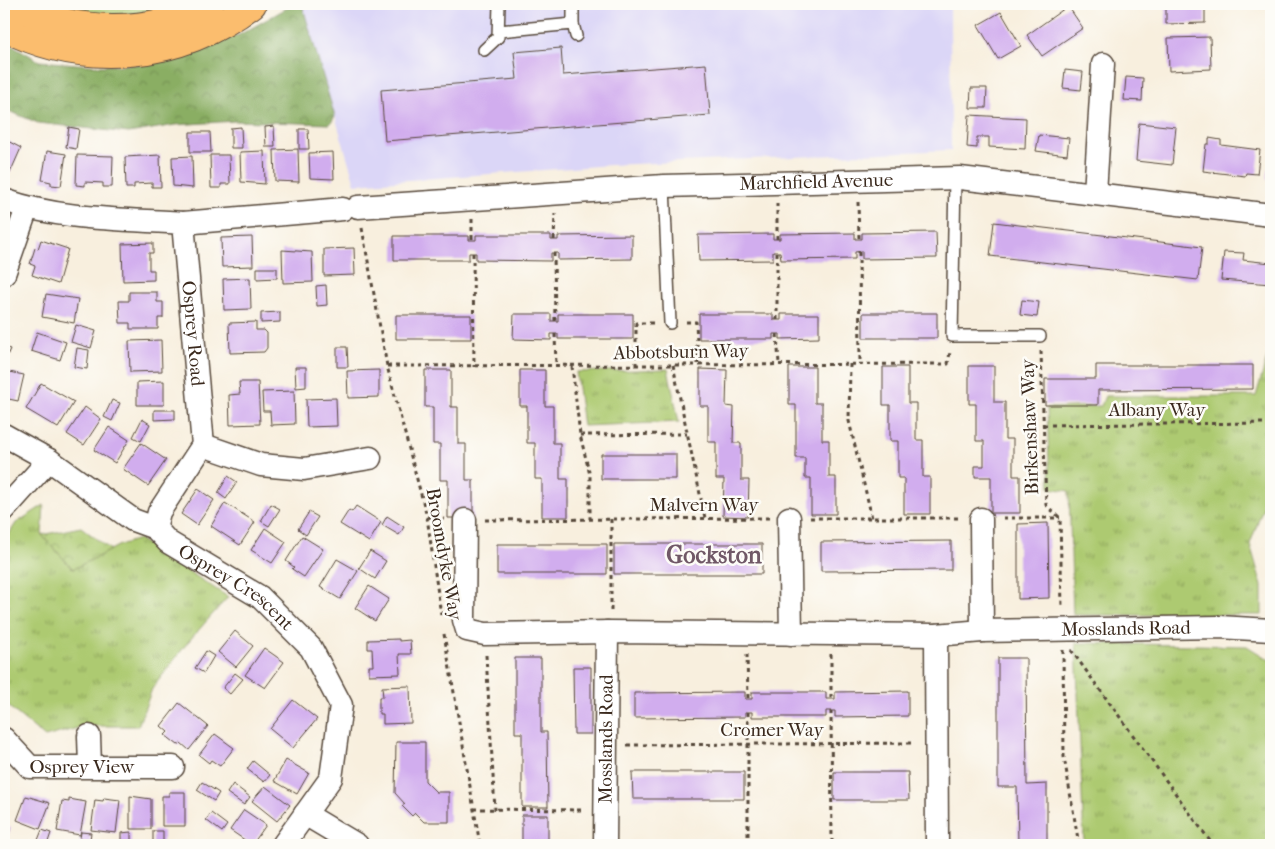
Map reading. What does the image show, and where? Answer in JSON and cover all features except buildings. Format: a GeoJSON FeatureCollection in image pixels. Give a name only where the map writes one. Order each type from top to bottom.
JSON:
{"type":"FeatureCollection","features":[{"type":"Feature","properties":{"kind":"highway"},"geometry":{"type":"LineString","coordinates":[[15,4],[30,12],[62,22],[93,28],[125,28],[156,23],[180,17],[209,4]]}},
{"type":"Feature","properties":{"kind":"highway"},"geometry":{"type":"LineString","coordinates":[[4,27],[55,47],[92,53],[130,53],[163,48],[200,36],[234,18],[252,4]]}},
{"type":"Feature","properties":{"kind":"street"},"geometry":{"type":"LineString","coordinates":[[1094,193],[1103,64]]}},
{"type":"Feature","properties":{"kind":"street","name":"Marchfield Avenue"},"geometry":{"type":"LineString","coordinates":[[354,212],[664,186],[955,178],[1271,215]]}},
{"type":"Feature","properties":{"kind":"street"},"geometry":{"type":"LineString","coordinates":[[4,200],[27,208],[99,217],[183,223],[354,212]]}},
{"type":"Feature","properties":{"kind":"street"},"geometry":{"type":"LineString","coordinates":[[4,274],[27,208]]}},
{"type":"Feature","properties":{"kind":"street","name":"Osprey Road"},"geometry":{"type":"LineString","coordinates":[[183,223],[203,444]]}},
{"type":"Feature","properties":{"kind":"street","name":"Osprey Crescent"},"geometry":{"type":"LineString","coordinates":[[4,435],[49,460],[133,520],[155,528],[168,542],[260,597],[311,648],[341,705],[330,778],[283,845]]}},
{"type":"Feature","properties":{"kind":"street"},"geometry":{"type":"LineString","coordinates":[[155,528],[159,512],[203,444],[261,465],[304,468],[370,458]]}},
{"type":"Feature","properties":{"kind":"street"},"geometry":{"type":"LineString","coordinates":[[4,510],[49,460]]}},
{"type":"Feature","properties":{"kind":"street"},"geometry":{"type":"LineString","coordinates":[[789,518],[791,634]]}},
{"type":"Feature","properties":{"kind":"street"},"geometry":{"type":"LineString","coordinates":[[981,519],[982,631]]}},
{"type":"Feature","properties":{"kind":"street","name":"Mosslands Road"},"geometry":{"type":"LineString","coordinates":[[465,520],[464,620],[467,630],[485,634],[609,632],[936,635],[982,631],[1062,634],[1219,627],[1270,629]]}},
{"type":"Feature","properties":{"kind":"street","name":"Mosslands Road"},"geometry":{"type":"LineString","coordinates":[[605,845],[609,632]]}},
{"type":"Feature","properties":{"kind":"street"},"geometry":{"type":"LineString","coordinates":[[936,635],[937,845]]}},
{"type":"Feature","properties":{"kind":"street"},"geometry":{"type":"LineString","coordinates":[[89,736],[90,766]]}},
{"type":"Feature","properties":{"kind":"street","name":"Osprey View"},"geometry":{"type":"LineString","coordinates":[[4,740],[30,767],[173,767]]}},
{"type":"Feature","properties":{"kind":"street"},"geometry":{"type":"LineString","coordinates":[[305,814],[357,845]]}},
{"type":"Feature","properties":{"kind":"lane"},"geometry":{"type":"LineString","coordinates":[[484,50],[498,38],[499,4]]}},
{"type":"Feature","properties":{"kind":"lane"},"geometry":{"type":"LineString","coordinates":[[499,31],[574,30],[573,4]]}},
{"type":"Feature","properties":{"kind":"lane"},"geometry":{"type":"LineString","coordinates":[[955,178],[952,336],[1040,336]]}},
{"type":"Feature","properties":{"kind":"lane"},"geometry":{"type":"LineString","coordinates":[[664,186],[670,323]]}},
{"type":"Feature","properties":{"kind":"path"},"geometry":{"type":"LineString","coordinates":[[858,182],[859,239]]}},
{"type":"Feature","properties":{"kind":"path"},"geometry":{"type":"LineString","coordinates":[[777,239],[778,184]]}},
{"type":"Feature","properties":{"kind":"path","name":"Broomdyke Way"},"geometry":{"type":"LineString","coordinates":[[354,212],[387,366],[427,517],[441,618]]}},
{"type":"Feature","properties":{"kind":"path"},"geometry":{"type":"LineString","coordinates":[[777,252],[777,320]]}},
{"type":"Feature","properties":{"kind":"path"},"geometry":{"type":"LineString","coordinates":[[859,252],[860,364]]}},
{"type":"Feature","properties":{"kind":"path"},"geometry":{"type":"LineString","coordinates":[[473,253],[474,367]]}},
{"type":"Feature","properties":{"kind":"path"},"geometry":{"type":"LineString","coordinates":[[554,253],[555,321]]}},
{"type":"Feature","properties":{"kind":"path"},"geometry":{"type":"LineString","coordinates":[[555,334],[556,366]]}},
{"type":"Feature","properties":{"kind":"path"},"geometry":{"type":"LineString","coordinates":[[778,334],[779,364]]}},
{"type":"Feature","properties":{"kind":"path","name":"Abbotsburn Way"},"geometry":{"type":"LineString","coordinates":[[387,366],[948,364],[952,336]]}},
{"type":"Feature","properties":{"kind":"path","name":"Birkenshaw Way"},"geometry":{"type":"LineString","coordinates":[[1040,336],[1046,505],[1060,518]]}},
{"type":"Feature","properties":{"kind":"path"},"geometry":{"type":"LineString","coordinates":[[850,364],[849,420],[872,518]]}},
{"type":"Feature","properties":{"kind":"path"},"geometry":{"type":"LineString","coordinates":[[673,365],[705,518]]}},
{"type":"Feature","properties":{"kind":"path"},"geometry":{"type":"LineString","coordinates":[[572,366],[580,435],[590,474],[590,519]]}},
{"type":"Feature","properties":{"kind":"path","name":"Albany Way"},"geometry":{"type":"LineString","coordinates":[[1043,425],[1271,423]]}},
{"type":"Feature","properties":{"kind":"path"},"geometry":{"type":"LineString","coordinates":[[580,435],[687,434]]}},
{"type":"Feature","properties":{"kind":"path","name":"Malvern Way"},"geometry":{"type":"LineString","coordinates":[[427,517],[465,520],[1060,518]]}},
{"type":"Feature","properties":{"kind":"path"},"geometry":{"type":"LineString","coordinates":[[1060,518],[1064,757],[1079,845]]}},
{"type":"Feature","properties":{"kind":"path"},"geometry":{"type":"LineString","coordinates":[[609,632],[611,519]]}},
{"type":"Feature","properties":{"kind":"path","name":"Broomdyke Way"},"geometry":{"type":"LineString","coordinates":[[442,627],[480,845]]}},
{"type":"Feature","properties":{"kind":"path"},"geometry":{"type":"LineString","coordinates":[[747,633],[748,699]]}},
{"type":"Feature","properties":{"kind":"path"},"geometry":{"type":"LineString","coordinates":[[485,634],[495,810]]}},
{"type":"Feature","properties":{"kind":"path"},"geometry":{"type":"LineString","coordinates":[[830,634],[831,699]]}},
{"type":"Feature","properties":{"kind":"path"},"geometry":{"type":"LineString","coordinates":[[1062,634],[1213,845]]}},
{"type":"Feature","properties":{"kind":"path"},"geometry":{"type":"LineString","coordinates":[[831,711],[832,845]]}},
{"type":"Feature","properties":{"kind":"path"},"geometry":{"type":"LineString","coordinates":[[748,712],[748,845]]}},
{"type":"Feature","properties":{"kind":"path","name":"Cromer Way"},"geometry":{"type":"LineString","coordinates":[[606,745],[938,743]]}},
{"type":"Feature","properties":{"kind":"path"},"geometry":{"type":"LineString","coordinates":[[473,809],[605,810]]}},
{"type":"Feature","properties":{"kind":"shaded area"},"geometry":{"type":"Polygon","coordinates":[[[302,4],[950,4],[951,150],[611,165],[355,184],[302,4]]]}},
{"type":"Feature","properties":{"kind":"green space"},"geometry":{"type":"Polygon","coordinates":[[[41,4],[180,4],[140,15],[93,17],[41,4]]]}},
{"type":"Feature","properties":{"kind":"green space"},"geometry":{"type":"Polygon","coordinates":[[[294,4],[302,4],[335,117],[330,124],[235,121],[175,125],[129,133],[38,123],[4,109],[4,40],[39,61],[101,66],[145,64],[239,35],[294,4]]]}},
{"type":"Feature","properties":{"kind":"green space"},"geometry":{"type":"Polygon","coordinates":[[[1271,344],[1271,514],[1266,500],[1250,544],[1262,586],[1262,615],[1073,615],[1069,491],[1050,488],[1047,408],[1101,406],[1105,396],[1256,396],[1271,344]]]}},
{"type":"Feature","properties":{"kind":"green space"},"geometry":{"type":"Polygon","coordinates":[[[668,369],[679,422],[583,426],[576,372],[668,369]]]}},
{"type":"Feature","properties":{"kind":"green space"},"geometry":{"type":"Polygon","coordinates":[[[44,505],[42,535],[73,569],[120,545],[139,539],[228,597],[188,642],[152,689],[138,726],[85,726],[45,737],[9,707],[4,695],[4,542],[16,523],[44,505]]]}},
{"type":"Feature","properties":{"kind":"green space"},"geometry":{"type":"Polygon","coordinates":[[[81,527],[111,550],[73,569],[42,535],[81,527]]]}},
{"type":"Feature","properties":{"kind":"green space"},"geometry":{"type":"Polygon","coordinates":[[[1076,643],[1247,646],[1271,661],[1271,845],[1084,845],[1076,643]]]}},
{"type":"Feature","properties":{"kind":"district","name":"Gockston"},"geometry":{"type":"Point","coordinates":[714,555]}}]}
